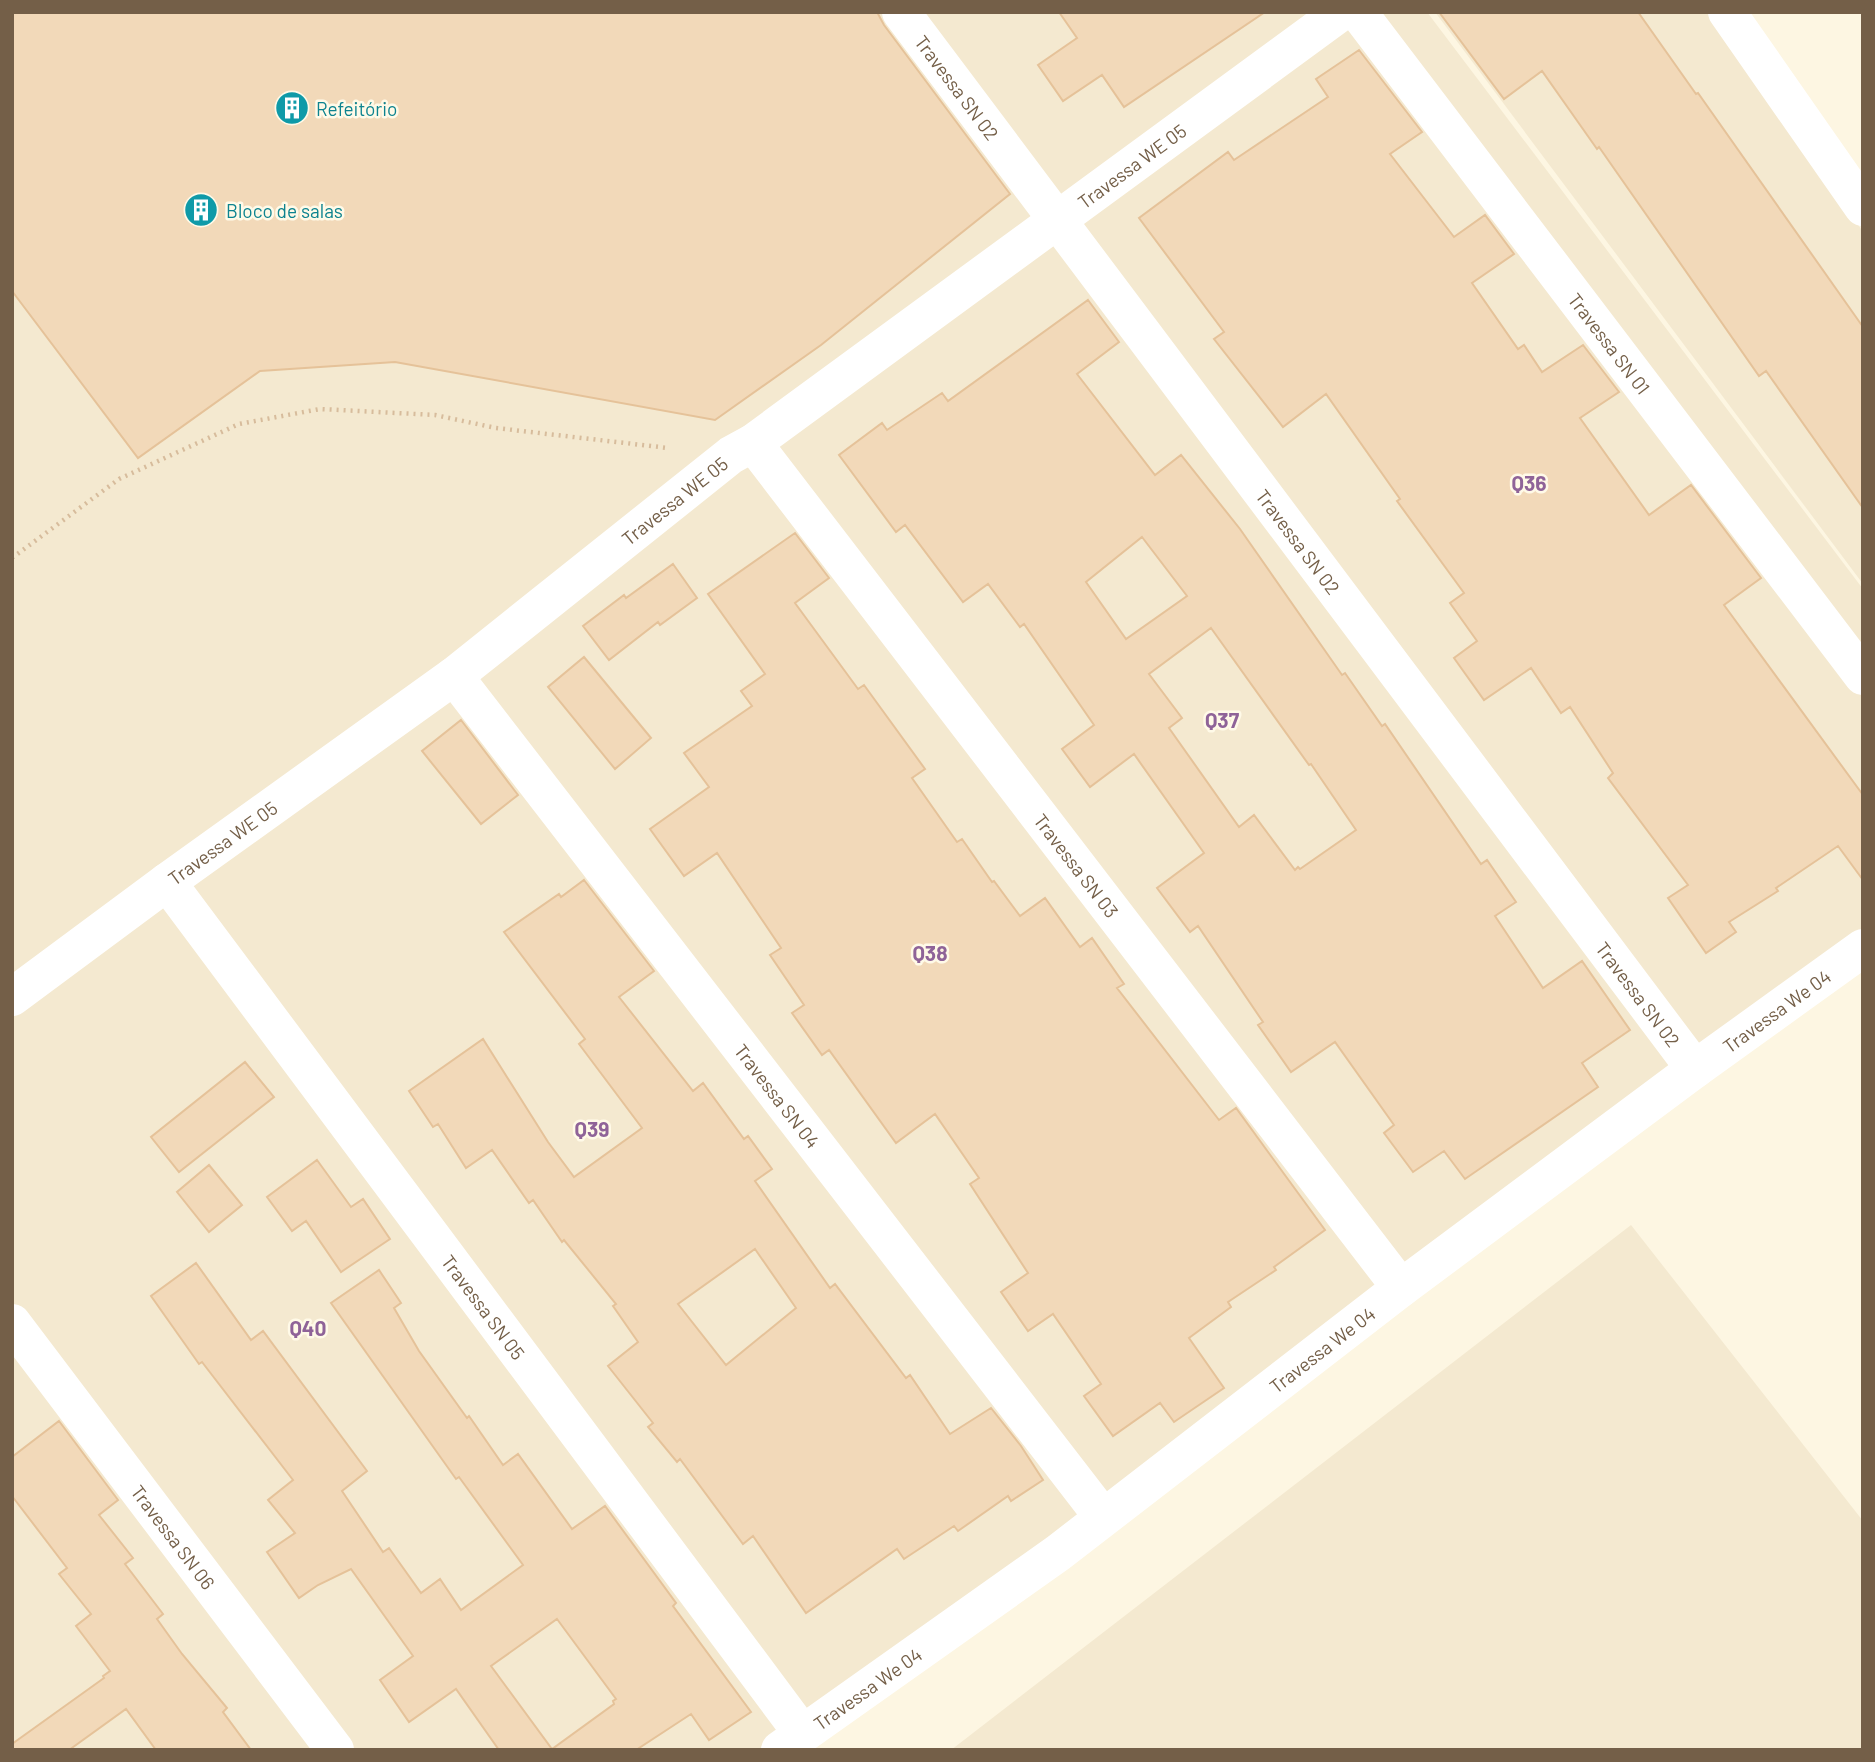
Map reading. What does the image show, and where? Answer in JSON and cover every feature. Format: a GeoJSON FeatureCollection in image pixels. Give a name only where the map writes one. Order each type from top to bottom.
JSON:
{"type":"FeatureCollection","features":[{"type":"Feature","properties":{"kind":"street","name":"Travessa SN 02"},"geometry":{"type":"LineString","coordinates":[[901,12],[1695,1069]]}},
{"type":"Feature","properties":{"kind":"street","name":"Travessa WE 05"},"geometry":{"type":"LineString","coordinates":[[12,997],[454,676],[742,449],[1341,12]]}},
{"type":"Feature","properties":{"kind":"street","name":"Travessa SN 01"},"geometry":{"type":"LineString","coordinates":[[1358,12],[1863,676]]}},
{"type":"Feature","properties":{"kind":"street"},"geometry":{"type":"LineString","coordinates":[[1727,12],[1863,207]]}},
{"type":"Feature","properties":{"kind":"street","name":"Travessa SN 03"},"geometry":{"type":"LineString","coordinates":[[742,449],[1401,1287]]}},
{"type":"Feature","properties":{"kind":"street","name":"Travessa SN 04"},"geometry":{"type":"LineString","coordinates":[[454,676],[1103,1517]]}},
{"type":"Feature","properties":{"kind":"street","name":"Travessa SN 05"},"geometry":{"type":"LineString","coordinates":[[167,882],[791,1741]]}},
{"type":"Feature","properties":{"kind":"street","name":"Travessa We 04"},"geometry":{"type":"LineString","coordinates":[[791,1741],[1058,1553],[1401,1287],[1863,948]]}},
{"type":"Feature","properties":{"kind":"street","name":"Travessa SN 06"},"geometry":{"type":"LineString","coordinates":[[12,1323],[335,1750]]}},
{"type":"Feature","properties":{"kind":"path"},"geometry":{"type":"LineString","coordinates":[[12,558],[119,478],[239,424],[320,409],[435,415],[496,428],[742,449]]}},
{"type":"Feature","properties":{"kind":"shaded area"},"geometry":{"type":"Polygon","coordinates":[[[12,12],[1427,12],[1863,589],[1863,964],[799,1750],[12,1750],[12,12]]]}},
{"type":"Feature","properties":{"kind":"shaded area"},"geometry":{"type":"Polygon","coordinates":[[[1435,12],[1716,12],[1863,232],[1863,584],[1435,12]]]}},
{"type":"Feature","properties":{"kind":"shaded area"},"geometry":{"type":"Polygon","coordinates":[[[1631,1225],[1863,1521],[1863,1750],[951,1750],[1631,1225]]]}},
{"type":"Feature","properties":{"kind":"building"},"geometry":{"type":"Polygon","coordinates":[[[12,12],[877,12],[1010,194],[821,345],[715,420],[395,362],[260,371],[138,458],[12,291],[12,12]]]}},
{"type":"Feature","properties":{"kind":"building"},"geometry":{"type":"Polygon","coordinates":[[[1059,12],[1265,12],[1124,107],[1102,75],[1063,101],[1038,65],[1077,38],[1059,12]]]}},
{"type":"Feature","properties":{"kind":"building"},"geometry":{"type":"Polygon","coordinates":[[[1439,12],[1638,12],[1863,327],[1863,508],[1766,371],[1759,376],[1599,147],[1597,149],[1542,71],[1504,99],[1439,12]]]}},
{"type":"Feature","properties":{"kind":"building"},"geometry":{"type":"Polygon","coordinates":[[[1359,50],[1422,132],[1390,154],[1454,237],[1485,215],[1514,254],[1472,283],[1518,349],[1524,345],[1542,372],[1583,345],[1619,392],[1580,418],[1649,515],[1691,485],[1761,578],[1724,605],[1863,795],[1863,880],[1838,846],[1776,888],[1778,891],[1729,922],[1736,932],[1706,953],[1668,898],[1688,885],[1608,778],[1613,773],[1570,707],[1561,713],[1531,668],[1484,700],[1454,658],[1477,641],[1450,603],[1464,593],[1397,501],[1400,499],[1326,394],[1283,427],[1214,339],[1224,332],[1139,218],[1228,152],[1234,160],[1328,97],[1316,79],[1359,50]]]}},
{"type":"Feature","properties":{"kind":"building"},"geometry":{"type":"Polygon","coordinates":[[[1088,300],[1119,342],[1077,374],[1155,475],[1181,455],[1240,529],[1342,675],[1345,673],[1382,726],[1385,724],[1481,864],[1487,860],[1516,902],[1495,916],[1543,988],[1582,961],[1630,1030],[1582,1063],[1598,1087],[1465,1179],[1444,1151],[1413,1172],[1384,1133],[1394,1125],[1335,1042],[1291,1072],[1258,1025],[1263,1022],[1198,926],[1190,932],[1157,888],[1204,853],[1134,754],[1090,787],[1062,749],[1094,725],[1024,624],[1020,627],[988,584],[963,602],[905,525],[896,532],[839,455],[882,423],[887,430],[942,393],[948,401],[1088,300]],[[1142,537],[1086,582],[1126,639],[1187,596],[1142,537]],[[1211,628],[1149,674],[1182,718],[1169,728],[1239,827],[1254,815],[1295,870],[1298,867],[1300,869],[1356,830],[1211,628]]]}},
{"type":"Feature","properties":{"kind":"building"},"geometry":{"type":"Polygon","coordinates":[[[795,533],[829,578],[795,603],[858,689],[864,685],[925,769],[912,778],[957,842],[962,839],[1020,916],[1045,898],[1080,947],[1092,938],[1124,984],[1117,988],[1219,1120],[1236,1108],[1325,1230],[1274,1267],[1276,1270],[1228,1302],[1231,1307],[1189,1338],[1224,1388],[1174,1422],[1160,1403],[1113,1436],[1084,1396],[1101,1384],[1053,1314],[1028,1331],[1001,1292],[1028,1273],[970,1184],[979,1178],[935,1114],[896,1143],[829,1050],[822,1055],[792,1013],[804,1005],[770,955],[781,948],[717,853],[684,876],[650,829],[709,787],[684,753],[752,706],[741,691],[765,674],[708,594],[795,533]]]}},
{"type":"Feature","properties":{"kind":"building"},"geometry":{"type":"Polygon","coordinates":[[[673,564],[697,598],[660,625],[658,622],[609,660],[583,626],[624,595],[626,598],[673,564]]]}},
{"type":"Feature","properties":{"kind":"building"},"geometry":{"type":"Polygon","coordinates":[[[584,657],[651,738],[615,769],[548,687],[584,657]]]}},
{"type":"Feature","properties":{"kind":"building"},"geometry":{"type":"Polygon","coordinates":[[[461,720],[518,795],[481,824],[422,751],[461,720]]]}},
{"type":"Feature","properties":{"kind":"building"},"geometry":{"type":"Polygon","coordinates":[[[584,880],[654,971],[619,997],[693,1091],[703,1083],[744,1139],[748,1136],[772,1169],[755,1181],[830,1288],[835,1284],[906,1378],[910,1375],[950,1434],[991,1408],[1043,1480],[1011,1501],[1008,1496],[958,1531],[954,1526],[904,1559],[897,1549],[806,1613],[753,1536],[743,1544],[680,1459],[677,1462],[648,1427],[653,1423],[608,1366],[638,1342],[613,1306],[616,1304],[564,1240],[562,1242],[533,1200],[529,1203],[492,1150],[466,1168],[438,1124],[433,1127],[409,1091],[483,1039],[548,1142],[574,1177],[642,1128],[579,1044],[585,1039],[504,932],[559,894],[561,897],[584,880]],[[755,1249],[678,1304],[726,1365],[796,1308],[755,1249]]]}},
{"type":"Feature","properties":{"kind":"building"},"geometry":{"type":"Polygon","coordinates":[[[245,1062],[274,1097],[179,1172],[151,1137],[245,1062]]]}},
{"type":"Feature","properties":{"kind":"building"},"geometry":{"type":"Polygon","coordinates":[[[317,1160],[351,1207],[363,1199],[390,1239],[341,1272],[306,1221],[292,1231],[267,1197],[317,1160]]]}},
{"type":"Feature","properties":{"kind":"building"},"geometry":{"type":"Polygon","coordinates":[[[209,1165],[242,1205],[209,1232],[177,1192],[209,1165]]]}},
{"type":"Feature","properties":{"kind":"building"},"geometry":{"type":"Polygon","coordinates":[[[196,1263],[251,1340],[263,1331],[367,1471],[342,1491],[383,1552],[389,1548],[421,1593],[440,1579],[461,1610],[523,1565],[459,1477],[456,1479],[331,1303],[379,1270],[401,1303],[394,1308],[419,1351],[503,1465],[518,1454],[572,1529],[605,1506],[676,1603],[673,1606],[751,1712],[709,1740],[691,1714],[636,1750],[499,1750],[456,1689],[409,1722],[380,1680],[413,1656],[351,1569],[299,1598],[267,1552],[295,1533],[268,1500],[293,1480],[202,1362],[199,1364],[151,1296],[196,1263]],[[557,1619],[491,1666],[552,1749],[614,1704],[616,1699],[557,1619]]]}},
{"type":"Feature","properties":{"kind":"building"},"geometry":{"type":"Polygon","coordinates":[[[59,1421],[118,1500],[99,1515],[133,1558],[125,1564],[163,1614],[157,1619],[227,1708],[223,1712],[251,1750],[156,1750],[126,1709],[69,1750],[12,1750],[12,1744],[110,1671],[76,1626],[91,1614],[59,1574],[67,1568],[12,1496],[12,1457],[59,1421]]]}},
{"type":"Feature","properties":{"kind":"place","name":"Refeitório"},"geometry":{"type":"Point","coordinates":[292,108]}},
{"type":"Feature","properties":{"kind":"place","name":"Bloco de salas"},"geometry":{"type":"Point","coordinates":[201,210]}},
{"type":"Feature","properties":{"kind":"district","name":"Q36"},"geometry":{"type":"Point","coordinates":[1529,482]}},
{"type":"Feature","properties":{"kind":"district","name":"Q37"},"geometry":{"type":"Point","coordinates":[1222,719]}},
{"type":"Feature","properties":{"kind":"district","name":"Q38"},"geometry":{"type":"Point","coordinates":[930,952]}},
{"type":"Feature","properties":{"kind":"district","name":"Q39"},"geometry":{"type":"Point","coordinates":[592,1128]}},
{"type":"Feature","properties":{"kind":"district","name":"Q40"},"geometry":{"type":"Point","coordinates":[308,1327]}}]}
